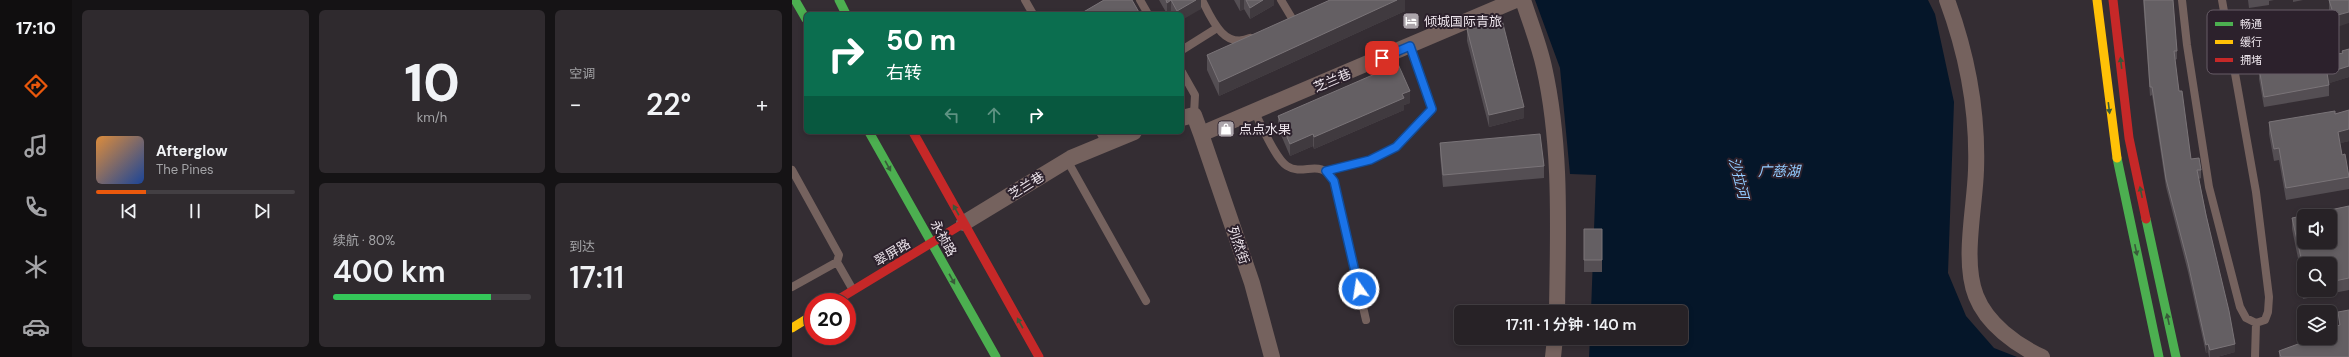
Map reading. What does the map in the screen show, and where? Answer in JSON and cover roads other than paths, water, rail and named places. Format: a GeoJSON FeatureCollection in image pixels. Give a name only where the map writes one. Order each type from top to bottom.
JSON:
{"type":"FeatureCollection","features":[{"type":"Feature","properties":{"kind":"street"},"geometry":{"type":"LineString","coordinates":[[795,0],[804,16]]}},
{"type":"Feature","properties":{"kind":"street"},"geometry":{"type":"LineString","coordinates":[[839,0],[845,12]]}},
{"type":"Feature","properties":{"kind":"street","name":"芝兰巷"},"geometry":{"type":"LineString","coordinates":[[1201,134],[1255,113],[1516,0]]}},
{"type":"Feature","properties":{"kind":"street"},"geometry":{"type":"LineString","coordinates":[[1523,0],[1544,66],[1556,150],[1558,184],[1557,305]]}},
{"type":"Feature","properties":{"kind":"street"},"geometry":{"type":"LineString","coordinates":[[1946,0],[1959,38],[1975,107],[1976,169],[1970,248],[1971,280],[1976,296],[1993,322],[2016,343],[2042,357]]}},
{"type":"Feature","properties":{"kind":"street"},"geometry":{"type":"LineString","coordinates":[[2097,0],[2113,140],[2159,357]]}},
{"type":"Feature","properties":{"kind":"street"},"geometry":{"type":"LineString","coordinates":[[2113,0],[2129,138],[2176,357]]}},
{"type":"Feature","properties":{"kind":"street"},"geometry":{"type":"LineString","coordinates":[[1188,116],[1201,134]]}},
{"type":"Feature","properties":{"kind":"street","name":"永祯路"},"geometry":{"type":"LineString","coordinates":[[870,134],[996,357]]}},
{"type":"Feature","properties":{"kind":"street","name":"永祯路"},"geometry":{"type":"LineString","coordinates":[[914,134],[1039,357]]}},
{"type":"Feature","properties":{"kind":"street","name":"芝兰巷"},"geometry":{"type":"LineString","coordinates":[[964,223],[1103,137],[1122,134]]}},
{"type":"Feature","properties":{"kind":"street","name":"列然街"},"geometry":{"type":"LineString","coordinates":[[1201,134],[1252,283],[1272,357]]}},
{"type":"Feature","properties":{"kind":"street","name":"翠屏路"},"geometry":{"type":"LineString","coordinates":[[848,293],[964,223]]}},
{"type":"Feature","properties":{"kind":"street"},"geometry":{"type":"LineString","coordinates":[[792,328],[804,321]]}},
{"type":"Feature","properties":{"kind":"street"},"geometry":{"type":"LineString","coordinates":[[1553,357],[1555,345]]}},
{"type":"Feature","properties":{"kind":"lane"},"geometry":{"type":"LineString","coordinates":[[1025,0],[1032,12]]}},
{"type":"Feature","properties":{"kind":"lane"},"geometry":{"type":"LineString","coordinates":[[1140,0],[1147,12]]}},
{"type":"Feature","properties":{"kind":"lane"},"geometry":{"type":"LineString","coordinates":[[1202,0],[1221,33],[1235,39],[1245,41],[1258,35]]}},
{"type":"Feature","properties":{"kind":"lane"},"geometry":{"type":"LineString","coordinates":[[1281,0],[1292,20]]}},
{"type":"Feature","properties":{"kind":"lane"},"geometry":{"type":"LineString","coordinates":[[2182,0],[2187,45],[2209,187],[2242,313],[2246,318],[2256,323],[2265,320],[2268,312],[2269,297],[2256,192],[2235,74]]}},
{"type":"Feature","properties":{"kind":"lane"},"geometry":{"type":"LineString","coordinates":[[2222,0],[2224,10]]}},
{"type":"Feature","properties":{"kind":"lane"},"geometry":{"type":"LineString","coordinates":[[1184,49],[1217,28]]}},
{"type":"Feature","properties":{"kind":"lane"},"geometry":{"type":"LineString","coordinates":[[1255,113],[1279,158],[1286,166],[1297,170],[1316,168],[1326,171],[1370,160],[1396,147],[1432,109],[1410,46]]}},
{"type":"Feature","properties":{"kind":"lane"},"geometry":{"type":"LineString","coordinates":[[1184,75],[1196,95],[1188,116]]}},
{"type":"Feature","properties":{"kind":"lane"},"geometry":{"type":"LineString","coordinates":[[1067,160],[1146,301]]}},
{"type":"Feature","properties":{"kind":"lane"},"geometry":{"type":"LineString","coordinates":[[792,170],[839,255],[837,262],[792,287]]}},
{"type":"Feature","properties":{"kind":"lane"},"geometry":{"type":"LineString","coordinates":[[1326,171],[1334,181],[1366,320]]}},
{"type":"Feature","properties":{"kind":"lane"},"geometry":{"type":"LineString","coordinates":[[837,262],[853,290]]}},
{"type":"Feature","properties":{"kind":"lane"},"geometry":{"type":"LineString","coordinates":[[2255,357],[2256,323]]}},
{"type":"Feature","properties":{"kind":"water","name":"广慈湖"},"geometry":{"type":"Polygon","coordinates":[[[1535,0],[1928,0],[1935,14],[1954,102],[1948,273],[1966,316],[1994,348],[2017,357],[1589,357],[1590,345],[1688,345],[1688,305],[1591,305],[1596,175],[1570,174],[1560,68],[1535,0]]]}},
{"type":"Feature","properties":{"kind":"place","name":"倾城国际青旅"},"geometry":{"type":"Point","coordinates":[1411,21]}},
{"type":"Feature","properties":{"kind":"place","name":"点点水果"},"geometry":{"type":"Point","coordinates":[1226,129]}},
{"type":"Feature","properties":{"kind":"water label","name":"沙拉河"},"geometry":{"type":"Point","coordinates":[1739,178]}}]}
